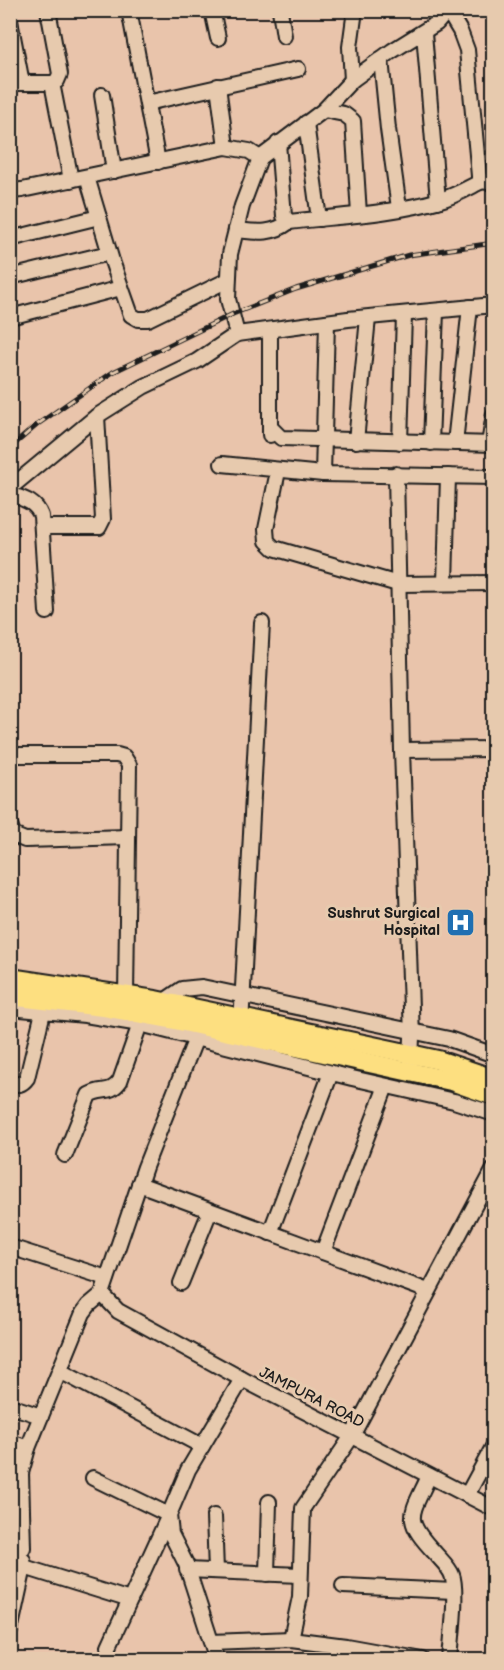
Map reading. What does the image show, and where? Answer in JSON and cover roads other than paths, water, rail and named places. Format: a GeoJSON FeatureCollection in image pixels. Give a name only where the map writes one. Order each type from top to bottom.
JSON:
{"type":"FeatureCollection","features":[{"type":"Feature","properties":{"kind":"main road"},"geometry":{"type":"LineString","coordinates":[[10,978],[50,1000],[126,996],[163,1002],[199,1024]]}},
{"type":"Feature","properties":{"kind":"main road"},"geometry":{"type":"LineString","coordinates":[[10,996],[103,1007],[199,1024],[241,1026],[411,1063],[451,1081],[494,1096]]}},
{"type":"Feature","properties":{"kind":"main road"},"geometry":{"type":"LineString","coordinates":[[411,1063],[438,1060],[492,1077]]}},
{"type":"Feature","properties":{"kind":"street"},"geometry":{"type":"LineString","coordinates":[[10,21],[16,83],[52,83],[57,81],[60,74],[48,10]]}},
{"type":"Feature","properties":{"kind":"street"},"geometry":{"type":"LineString","coordinates":[[129,10],[158,162]]}},
{"type":"Feature","properties":{"kind":"street"},"geometry":{"type":"LineString","coordinates":[[212,10],[218,38]]}},
{"type":"Feature","properties":{"kind":"street"},"geometry":{"type":"LineString","coordinates":[[280,10],[284,36]]}},
{"type":"Feature","properties":{"kind":"street"},"geometry":{"type":"LineString","coordinates":[[352,80],[350,47],[355,10]]}},
{"type":"Feature","properties":{"kind":"street"},"geometry":{"type":"LineString","coordinates":[[237,334],[228,299],[230,254],[242,206],[260,158],[324,110],[352,80],[437,23],[448,11],[460,31],[467,50],[478,176],[488,182]]}},
{"type":"Feature","properties":{"kind":"street"},"geometry":{"type":"LineString","coordinates":[[423,33],[438,201]]}},
{"type":"Feature","properties":{"kind":"street"},"geometry":{"type":"LineString","coordinates":[[381,59],[399,208]]}},
{"type":"Feature","properties":{"kind":"street"},"geometry":{"type":"LineString","coordinates":[[147,103],[298,69]]}},
{"type":"Feature","properties":{"kind":"street"},"geometry":{"type":"LineString","coordinates":[[52,83],[71,180]]}},
{"type":"Feature","properties":{"kind":"street"},"geometry":{"type":"LineString","coordinates":[[218,86],[226,147]]}},
{"type":"Feature","properties":{"kind":"street"},"geometry":{"type":"LineString","coordinates":[[102,95],[114,171]]}},
{"type":"Feature","properties":{"kind":"street"},"geometry":{"type":"LineString","coordinates":[[324,110],[344,114],[353,121],[359,214]]}},
{"type":"Feature","properties":{"kind":"street"},"geometry":{"type":"LineString","coordinates":[[306,123],[319,219]]}},
{"type":"Feature","properties":{"kind":"street"},"geometry":{"type":"LineString","coordinates":[[278,143],[284,216],[289,222]]}},
{"type":"Feature","properties":{"kind":"street"},"geometry":{"type":"LineString","coordinates":[[10,190],[22,190],[226,147],[249,151],[260,158]]}},
{"type":"Feature","properties":{"kind":"street"},"geometry":{"type":"LineString","coordinates":[[87,177],[109,253],[131,315],[143,320],[228,280]]}},
{"type":"Feature","properties":{"kind":"street"},"geometry":{"type":"LineString","coordinates":[[236,230],[267,233],[281,229],[289,222],[359,214],[438,201],[488,182]]}},
{"type":"Feature","properties":{"kind":"street"},"geometry":{"type":"LineString","coordinates":[[10,239],[99,217]]}},
{"type":"Feature","properties":{"kind":"street"},"geometry":{"type":"LineString","coordinates":[[10,277],[109,253]]}},
{"type":"Feature","properties":{"kind":"street"},"geometry":{"type":"LineString","coordinates":[[10,318],[121,288]]}},
{"type":"Feature","properties":{"kind":"street"},"geometry":{"type":"LineString","coordinates":[[10,488],[97,416],[143,387],[197,361],[237,334],[327,322],[494,305]]}},
{"type":"Feature","properties":{"kind":"street"},"geometry":{"type":"LineString","coordinates":[[455,443],[470,307]]}},
{"type":"Feature","properties":{"kind":"street"},"geometry":{"type":"LineString","coordinates":[[431,443],[436,311]]}},
{"type":"Feature","properties":{"kind":"street"},"geometry":{"type":"LineString","coordinates":[[400,442],[404,315]]}},
{"type":"Feature","properties":{"kind":"street"},"geometry":{"type":"LineString","coordinates":[[356,441],[368,318]]}},
{"type":"Feature","properties":{"kind":"street"},"geometry":{"type":"LineString","coordinates":[[323,474],[327,322]]}},
{"type":"Feature","properties":{"kind":"street"},"geometry":{"type":"LineString","coordinates":[[270,330],[270,431],[281,438],[491,444],[494,414]]}},
{"type":"Feature","properties":{"kind":"street"},"geometry":{"type":"LineString","coordinates":[[42,527],[99,527],[101,525],[103,519],[97,416]]}},
{"type":"Feature","properties":{"kind":"street"},"geometry":{"type":"LineString","coordinates":[[222,464],[323,474],[494,477]]}},
{"type":"Feature","properties":{"kind":"street"},"geometry":{"type":"LineString","coordinates":[[279,471],[266,529],[267,541],[274,548],[398,584],[494,583]]}},
{"type":"Feature","properties":{"kind":"street"},"geometry":{"type":"LineString","coordinates":[[396,474],[402,750],[412,1031],[411,1063]]}},
{"type":"Feature","properties":{"kind":"street"},"geometry":{"type":"LineString","coordinates":[[445,583],[448,476]]}},
{"type":"Feature","properties":{"kind":"street"},"geometry":{"type":"LineString","coordinates":[[10,494],[28,500],[38,507],[42,527],[47,612]]}},
{"type":"Feature","properties":{"kind":"street"},"geometry":{"type":"LineString","coordinates":[[241,1026],[262,623]]}},
{"type":"Feature","properties":{"kind":"street"},"geometry":{"type":"LineString","coordinates":[[402,750],[494,749]]}},
{"type":"Feature","properties":{"kind":"street"},"geometry":{"type":"LineString","coordinates":[[10,755],[117,755],[124,757],[129,765],[126,996]]}},
{"type":"Feature","properties":{"kind":"street"},"geometry":{"type":"LineString","coordinates":[[10,825],[13,835],[26,840],[128,837]]}},
{"type":"Feature","properties":{"kind":"street"},"geometry":{"type":"LineString","coordinates":[[163,1002],[182,989],[202,987],[449,1039],[494,1055]]}},
{"type":"Feature","properties":{"kind":"street"},"geometry":{"type":"LineString","coordinates":[[10,1083],[18,1085],[24,1083],[27,1078],[50,1000]]}},
{"type":"Feature","properties":{"kind":"street"},"geometry":{"type":"LineString","coordinates":[[10,1008],[50,1000],[85,1015],[140,1024],[199,1024],[331,1073],[454,1101],[494,1114]]}},
{"type":"Feature","properties":{"kind":"street"},"geometry":{"type":"LineString","coordinates":[[65,1155],[89,1095],[98,1090],[108,1091],[116,1087],[120,1081],[140,1024]]}},
{"type":"Feature","properties":{"kind":"street"},"geometry":{"type":"LineString","coordinates":[[10,1631],[24,1567],[17,1549],[16,1472],[83,1313],[88,1305],[102,1294],[139,1184],[199,1024]]}},
{"type":"Feature","properties":{"kind":"street"},"geometry":{"type":"LineString","coordinates":[[270,1233],[331,1073]]}},
{"type":"Feature","properties":{"kind":"street"},"geometry":{"type":"LineString","coordinates":[[323,1252],[386,1086]]}},
{"type":"Feature","properties":{"kind":"street"},"geometry":{"type":"LineString","coordinates":[[291,1639],[298,1607],[303,1508],[352,1436],[494,1169]]}},
{"type":"Feature","properties":{"kind":"street"},"geometry":{"type":"LineString","coordinates":[[139,1184],[428,1292]]}},
{"type":"Feature","properties":{"kind":"street"},"geometry":{"type":"LineString","coordinates":[[181,1283],[210,1211]]}},
{"type":"Feature","properties":{"kind":"street"},"geometry":{"type":"LineString","coordinates":[[10,1247],[107,1278]]}},
{"type":"Feature","properties":{"kind":"street","name":"JAMPURA ROAD"},"geometry":{"type":"LineString","coordinates":[[102,1294],[118,1311],[242,1379],[494,1509]]}},
{"type":"Feature","properties":{"kind":"street"},"geometry":{"type":"LineString","coordinates":[[60,1371],[202,1446]]}},
{"type":"Feature","properties":{"kind":"street"},"geometry":{"type":"LineString","coordinates":[[109,1646],[188,1470],[242,1379]]}},
{"type":"Feature","properties":{"kind":"street"},"geometry":{"type":"LineString","coordinates":[[10,1406],[41,1416]]}},
{"type":"Feature","properties":{"kind":"street"},"geometry":{"type":"LineString","coordinates":[[10,1442],[28,1448]]}},
{"type":"Feature","properties":{"kind":"street"},"geometry":{"type":"LineString","coordinates":[[467,1495],[494,1445]]}},
{"type":"Feature","properties":{"kind":"street"},"geometry":{"type":"LineString","coordinates":[[429,1476],[414,1510],[412,1523],[418,1536],[453,1576],[450,1659]]}},
{"type":"Feature","properties":{"kind":"street"},"geometry":{"type":"LineString","coordinates":[[93,1478],[169,1515]]}},
{"type":"Feature","properties":{"kind":"street"},"geometry":{"type":"LineString","coordinates":[[267,1574],[269,1502]]}},
{"type":"Feature","properties":{"kind":"street"},"geometry":{"type":"LineString","coordinates":[[169,1515],[171,1534],[187,1570],[217,1659]]}},
{"type":"Feature","properties":{"kind":"street"},"geometry":{"type":"LineString","coordinates":[[214,1516],[216,1571]]}},
{"type":"Feature","properties":{"kind":"street"},"geometry":{"type":"LineString","coordinates":[[24,1567],[130,1600]]}},
{"type":"Feature","properties":{"kind":"street"},"geometry":{"type":"LineString","coordinates":[[187,1570],[300,1575]]}},
{"type":"Feature","properties":{"kind":"street"},"geometry":{"type":"LineString","coordinates":[[343,1586],[454,1591]]}},
{"type":"Feature","properties":{"kind":"street"},"geometry":{"type":"LineString","coordinates":[[211,1642],[291,1639],[345,1653],[423,1659]]}},
{"type":"Feature","properties":{"kind":"railway"},"geometry":{"type":"LineString","coordinates":[[10,448],[38,424],[113,372],[233,314],[296,289],[409,255],[494,243]]}},
{"type":"Feature","properties":{"kind":"place","name":"Sushrut Surgical Hospital"},"geometry":{"type":"Point","coordinates":[461,922]}}]}
